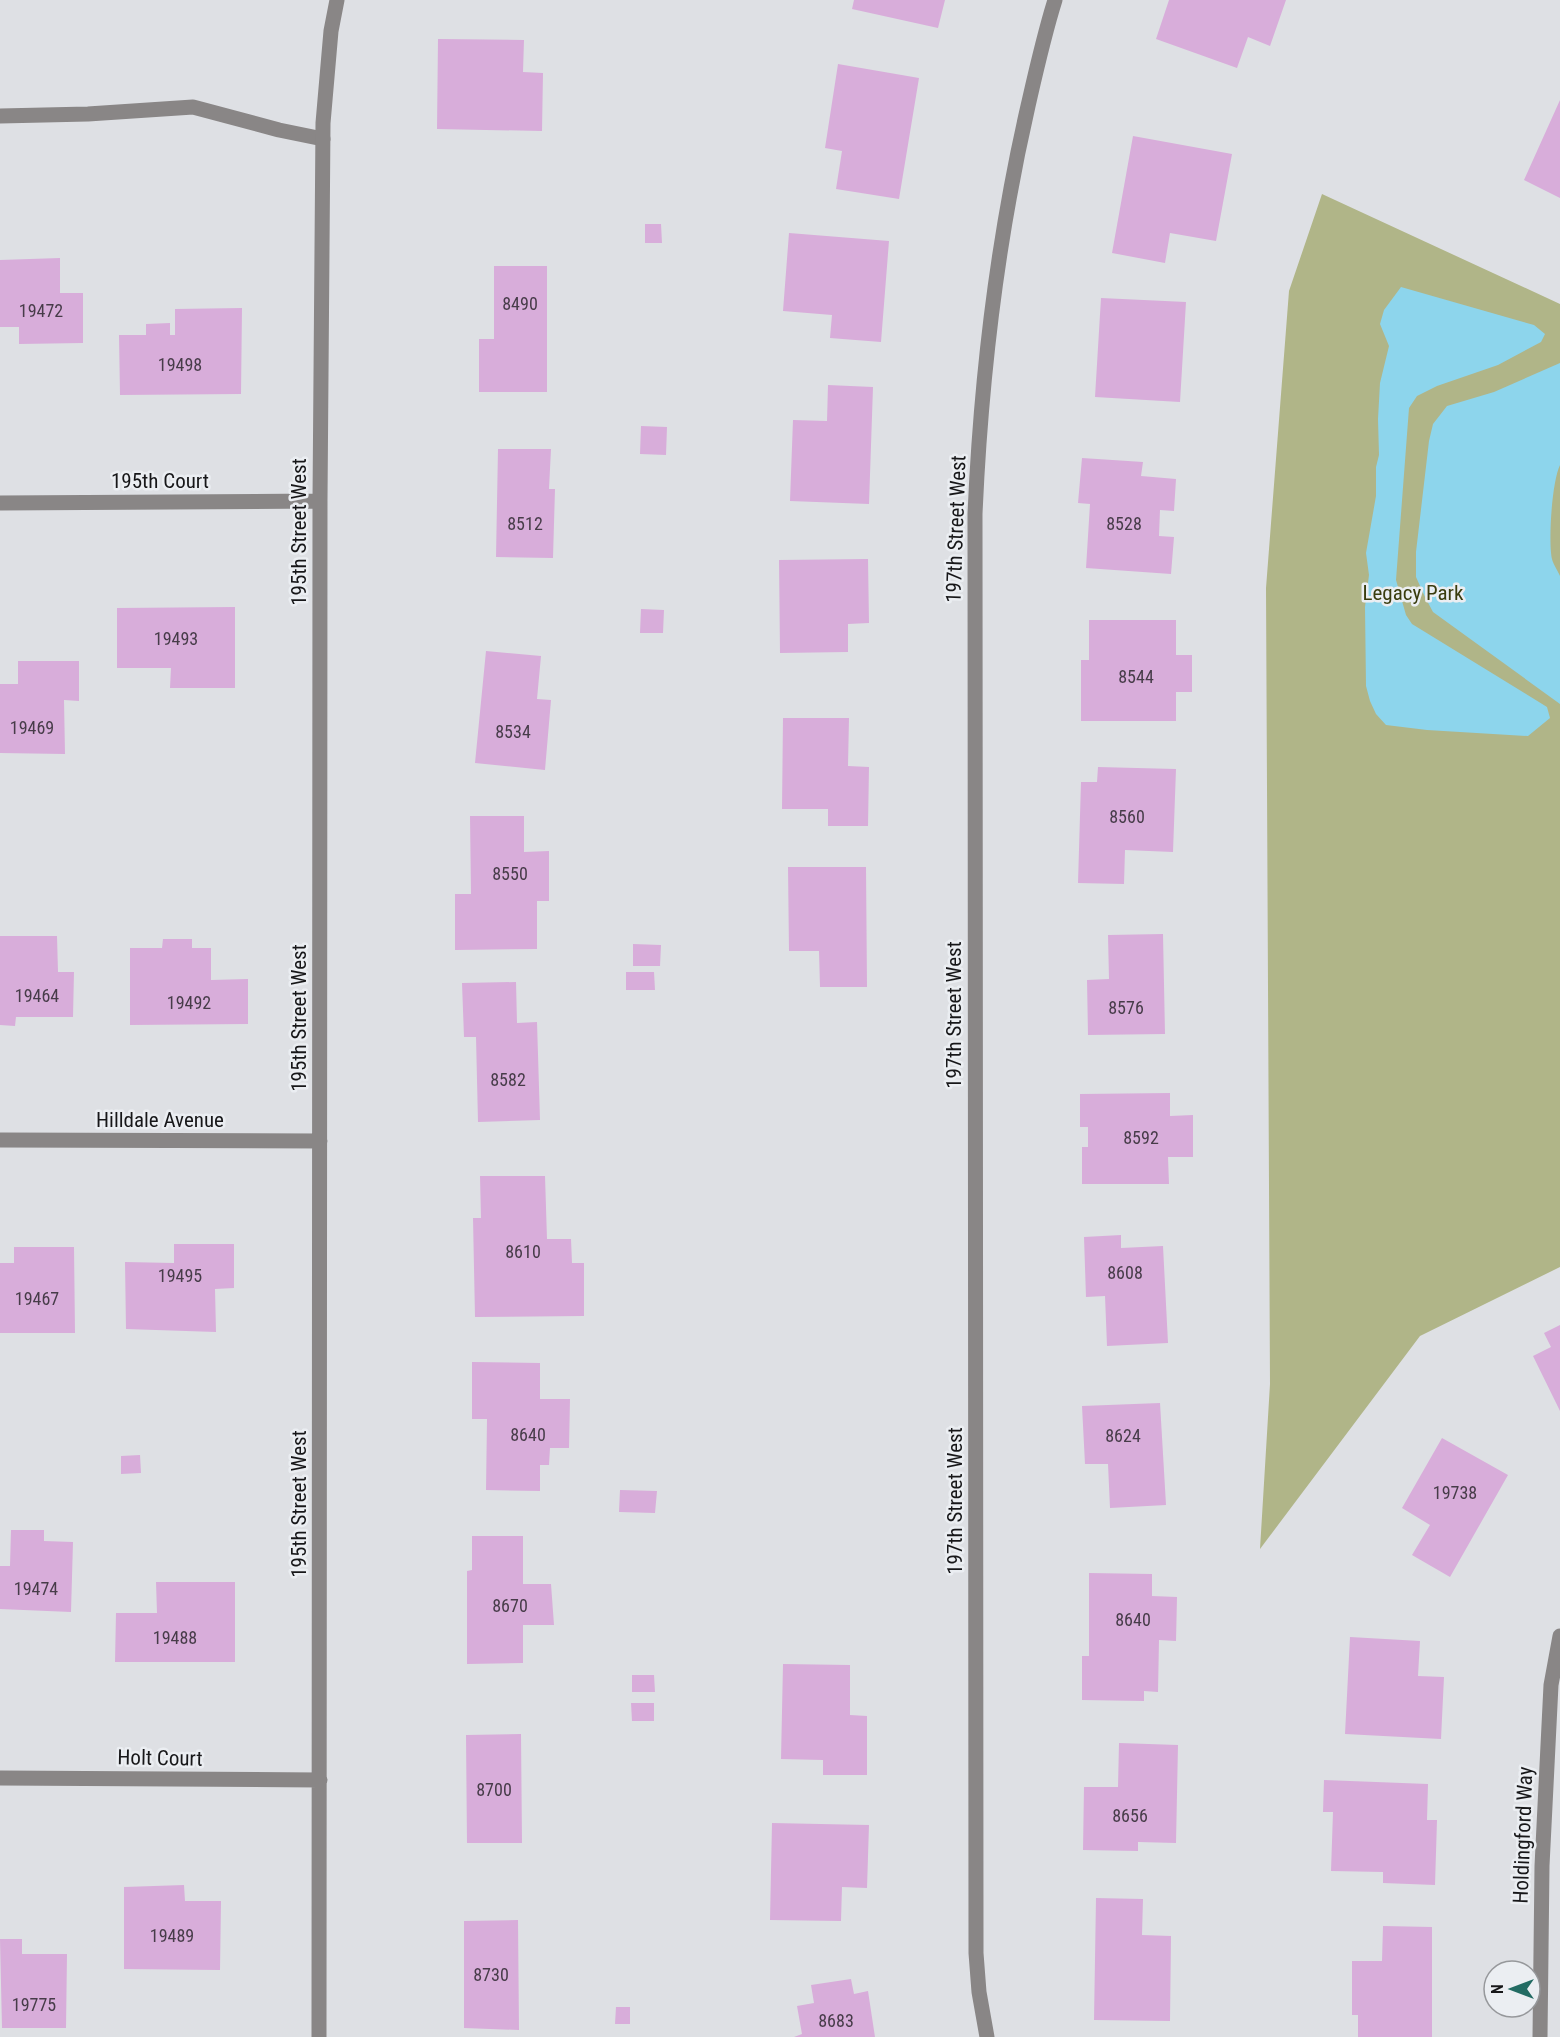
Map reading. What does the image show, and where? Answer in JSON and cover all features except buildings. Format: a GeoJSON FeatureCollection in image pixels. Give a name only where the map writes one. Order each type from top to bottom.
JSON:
{"type":"FeatureCollection","features":[{"type":"Feature","properties":{"kind":"street","name":"195th Street West"},"geometry":{"type":"LineString","coordinates":[[319,2037],[320,501],[323,139],[328,64],[337,0]]}},
{"type":"Feature","properties":{"kind":"street","name":"197th Street West"},"geometry":{"type":"LineString","coordinates":[[987,2037],[979,1992],[976,1953],[975,514],[985,365],[992,307],[1015,166],[1046,26],[1054,0]]}},
{"type":"Feature","properties":{"kind":"street"},"geometry":{"type":"LineString","coordinates":[[0,116],[193,108],[323,139]]}},
{"type":"Feature","properties":{"kind":"street","name":"195th Court"},"geometry":{"type":"LineString","coordinates":[[0,503],[320,501]]}},
{"type":"Feature","properties":{"kind":"street","name":"Hilldale Avenue"},"geometry":{"type":"LineString","coordinates":[[0,1140],[320,1142]]}},
{"type":"Feature","properties":{"kind":"street","name":"Holdingford Way"},"geometry":{"type":"LineString","coordinates":[[1540,2037],[1542,1866],[1551,1685],[1560,1636]]}},
{"type":"Feature","properties":{"kind":"street","name":"Holt Court"},"geometry":{"type":"LineString","coordinates":[[0,1778],[320,1780]]}},
{"type":"Feature","properties":{"kind":"green space","name":"Legacy Park"},"geometry":{"type":"Polygon","coordinates":[[[1322,194],[1560,304],[1560,1267],[1420,1336],[1260,1549],[1270,1384],[1266,588],[1289,291],[1322,194]]]}},
{"type":"Feature","properties":{"kind":"water"},"geometry":{"type":"Polygon","coordinates":[[[1401,287],[1534,325],[1545,334],[1541,342],[1498,365],[1437,386],[1417,396],[1409,408],[1396,580],[1406,615],[1412,624],[1547,707],[1550,718],[1528,736],[1427,730],[1386,725],[1376,714],[1370,701],[1366,686],[1365,607],[1369,575],[1366,553],[1376,496],[1380,383],[1389,346],[1380,324],[1384,310],[1401,287]]]}},
{"type":"Feature","properties":{"kind":"water"},"geometry":{"type":"Polygon","coordinates":[[[1560,363],[1560,465],[1553,497],[1550,539],[1553,563],[1560,576],[1560,704],[1433,612],[1416,577],[1416,552],[1433,424],[1447,406],[1494,392],[1560,363]]]}}]}
